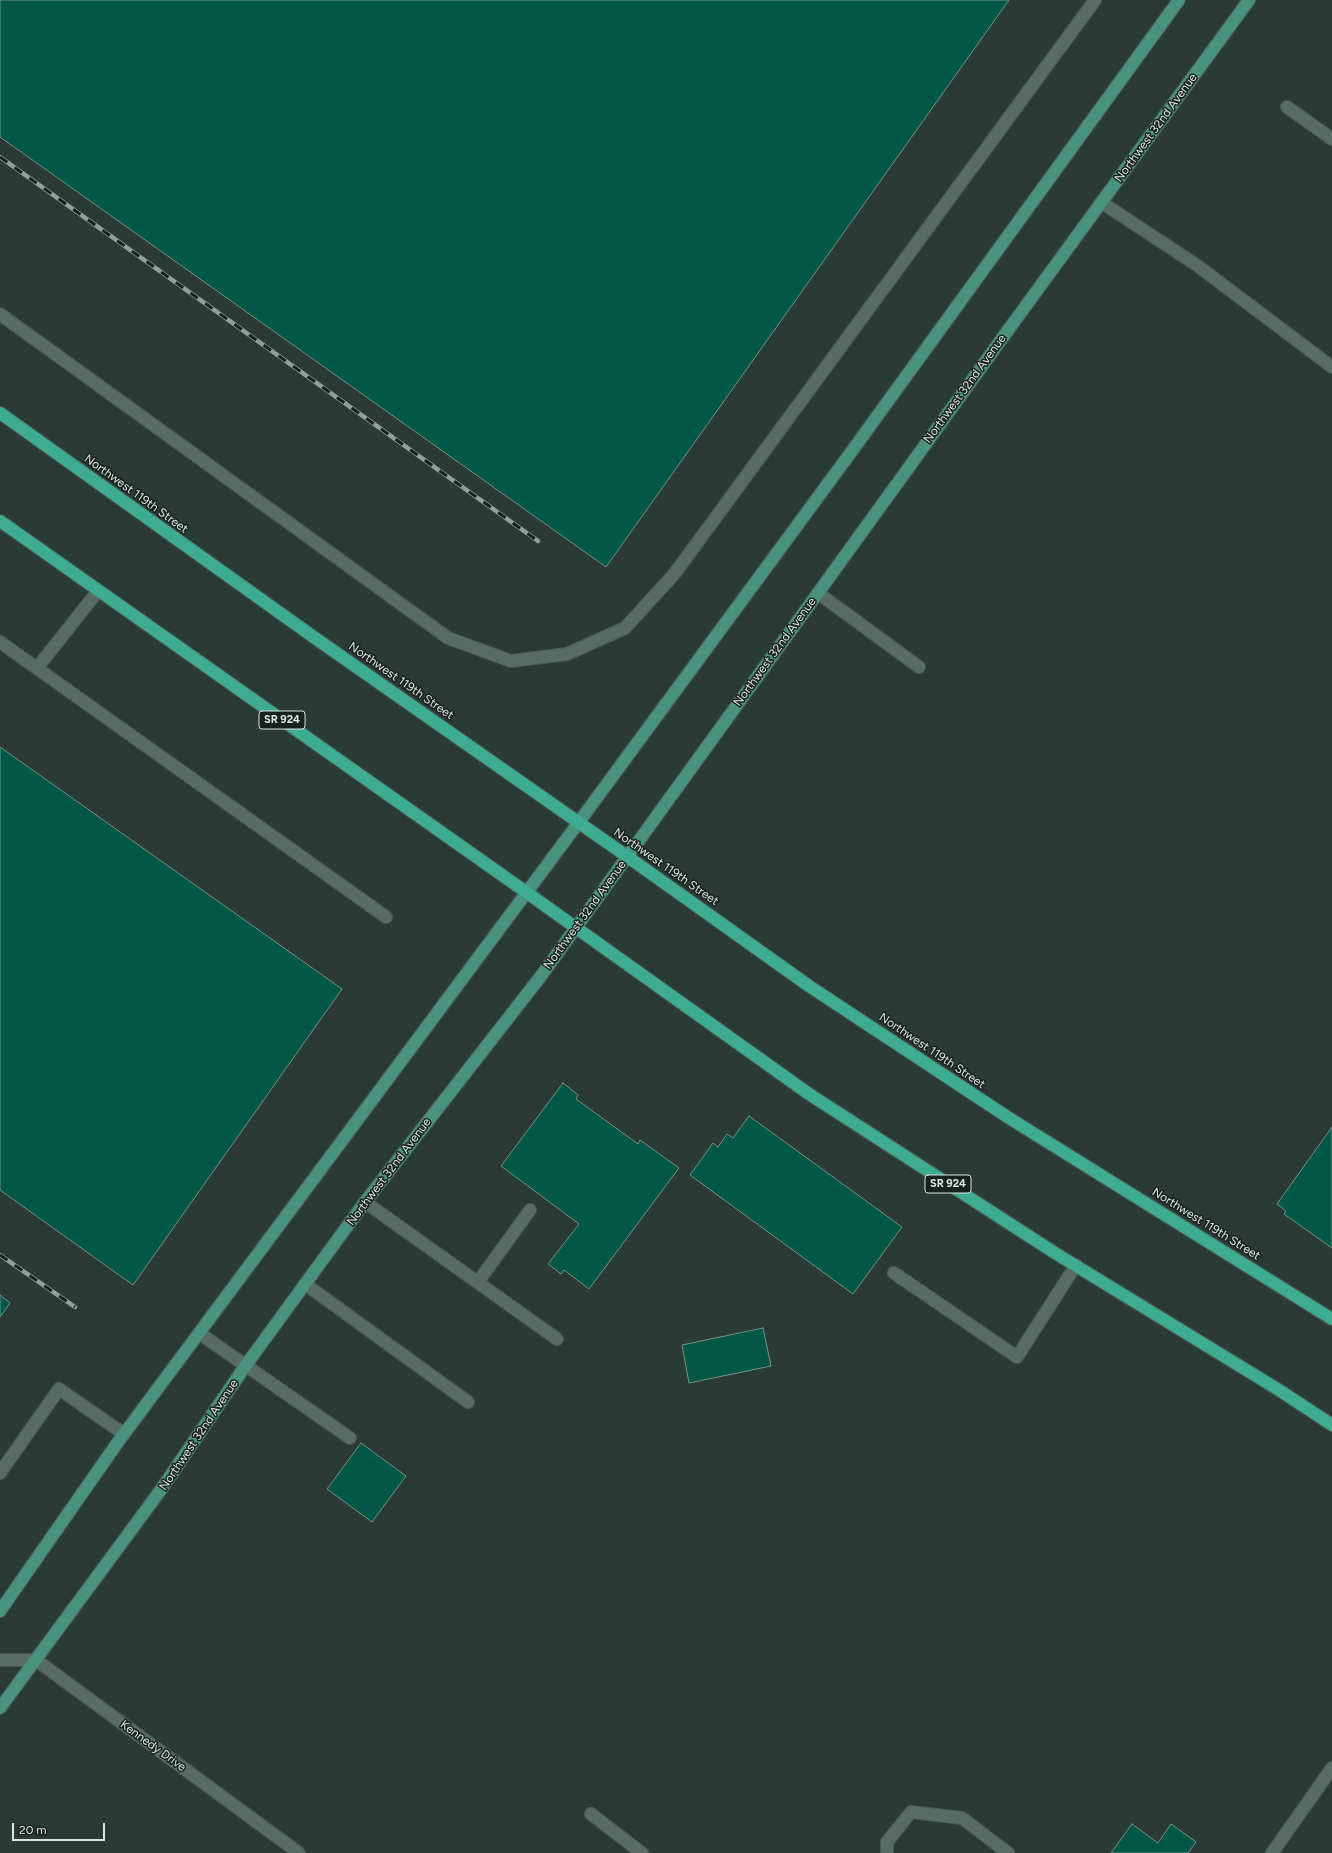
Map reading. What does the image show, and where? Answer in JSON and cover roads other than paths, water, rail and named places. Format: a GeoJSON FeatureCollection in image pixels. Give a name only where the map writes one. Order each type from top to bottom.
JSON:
{"type":"FeatureCollection","features":[{"type":"Feature","properties":{"kind":"highway","name":"Northwest 119th Street"},"geometry":{"type":"LineString","coordinates":[[0,413],[315,638],[579,822],[809,986],[1003,1114],[1332,1319]]}},
{"type":"Feature","properties":{"kind":"highway","name":"SR 924"},"geometry":{"type":"LineString","coordinates":[[0,521],[526,892],[809,1094],[1076,1265],[1279,1390],[1332,1425]]}},
{"type":"Feature","properties":{"kind":"main road"},"geometry":{"type":"LineString","coordinates":[[0,1611],[124,1434],[854,449],[1179,0]]}},
{"type":"Feature","properties":{"kind":"main road","name":"Northwest 32nd Avenue"},"geometry":{"type":"LineString","coordinates":[[0,1708],[160,1491],[246,1365],[365,1202],[541,976],[575,927],[628,857],[1101,202],[1249,0]]}},
{"type":"Feature","properties":{"kind":"street"},"geometry":{"type":"LineString","coordinates":[[0,314],[448,638],[511,660],[567,654],[625,628],[675,573],[1095,0]]}},
{"type":"Feature","properties":{"kind":"street"},"geometry":{"type":"LineString","coordinates":[[1287,107],[1332,139]]}},
{"type":"Feature","properties":{"kind":"street"},"geometry":{"type":"LineString","coordinates":[[1101,202],[1198,266],[1332,367]]}},
{"type":"Feature","properties":{"kind":"street"},"geometry":{"type":"LineString","coordinates":[[37,668],[98,591]]}},
{"type":"Feature","properties":{"kind":"street"},"geometry":{"type":"LineString","coordinates":[[818,593],[919,667]]}},
{"type":"Feature","properties":{"kind":"street"},"geometry":{"type":"LineString","coordinates":[[0,642],[386,917]]}},
{"type":"Feature","properties":{"kind":"street"},"geometry":{"type":"LineString","coordinates":[[365,1202],[557,1339]]}},
{"type":"Feature","properties":{"kind":"street"},"geometry":{"type":"LineString","coordinates":[[478,1282],[530,1210]]}},
{"type":"Feature","properties":{"kind":"street"},"geometry":{"type":"LineString","coordinates":[[894,1273],[1017,1357],[1076,1265]]}},
{"type":"Feature","properties":{"kind":"street"},"geometry":{"type":"LineString","coordinates":[[305,1284],[468,1402]]}},
{"type":"Feature","properties":{"kind":"street"},"geometry":{"type":"LineString","coordinates":[[199,1334],[350,1438]]}},
{"type":"Feature","properties":{"kind":"street"},"geometry":{"type":"LineString","coordinates":[[0,1473],[59,1389],[124,1434]]}},
{"type":"Feature","properties":{"kind":"street"},"geometry":{"type":"LineString","coordinates":[[0,1660],[36,1660]]}},
{"type":"Feature","properties":{"kind":"street","name":"Kennedy Drive"},"geometry":{"type":"LineString","coordinates":[[36,1660],[299,1853]]}},
{"type":"Feature","properties":{"kind":"street"},"geometry":{"type":"LineString","coordinates":[[1272,1853],[1332,1768]]}},
{"type":"Feature","properties":{"kind":"street"},"geometry":{"type":"LineString","coordinates":[[887,1853],[887,1842],[911,1812],[962,1818],[1008,1853]]}},
{"type":"Feature","properties":{"kind":"street"},"geometry":{"type":"LineString","coordinates":[[590,1814],[642,1853]]}},
{"type":"Feature","properties":{"kind":"railway"},"geometry":{"type":"LineString","coordinates":[[0,157],[538,541]]}},
{"type":"Feature","properties":{"kind":"railway"},"geometry":{"type":"LineString","coordinates":[[0,1255],[75,1307]]}}]}
